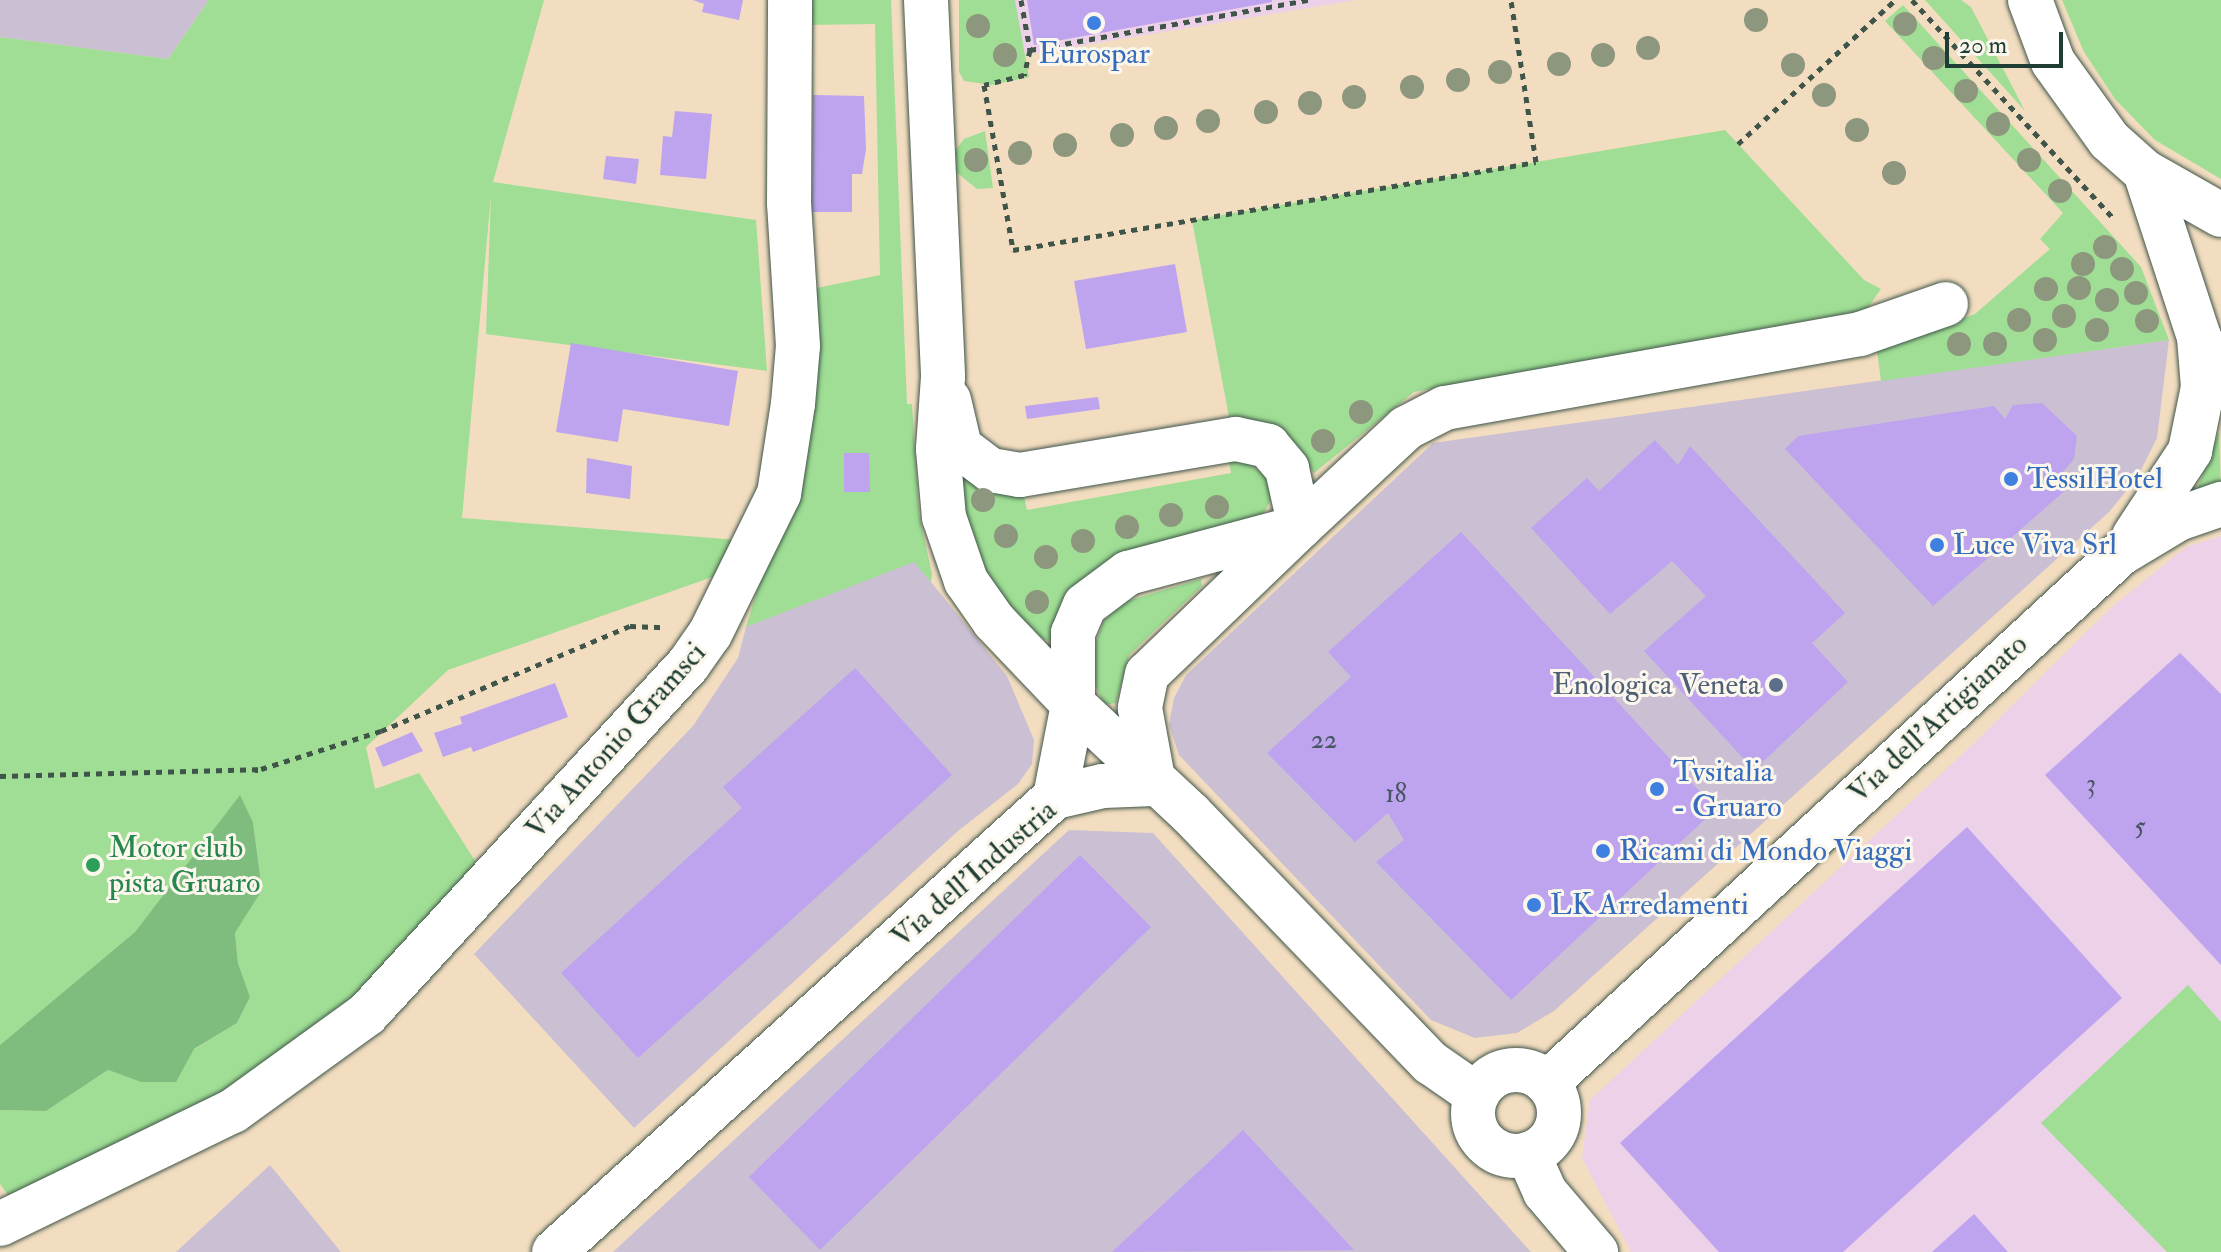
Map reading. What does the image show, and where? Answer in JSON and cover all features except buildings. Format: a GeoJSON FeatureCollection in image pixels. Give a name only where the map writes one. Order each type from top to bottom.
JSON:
{"type":"FeatureCollection","features":[{"type":"Feature","properties":{"kind":"street","name":"Via Antonio Gramsci"},"geometry":{"type":"LineString","coordinates":[[0,1224],[233,1111],[367,1014],[688,665],[710,634],[779,494],[793,404],[798,346],[789,203],[790,0]]}},
{"type":"Feature","properties":{"kind":"street"},"geometry":{"type":"LineString","coordinates":[[926,0],[943,377],[938,449],[944,517],[966,581],[994,621],[1073,704],[1154,784],[1191,814],[1431,1063],[1477,1095]]}},
{"type":"Feature","properties":{"kind":"street"},"geometry":{"type":"LineString","coordinates":[[2021,6],[2078,104],[2145,172],[2221,215]]}},
{"type":"Feature","properties":{"kind":"street"},"geometry":{"type":"LineString","coordinates":[[2145,172],[2199,337],[2221,384]]}},
{"type":"Feature","properties":{"kind":"street"},"geometry":{"type":"LineString","coordinates":[[1154,784],[1140,708],[1147,674],[1169,647],[1406,428],[1445,408],[1860,334],[1946,304]]}},
{"type":"Feature","properties":{"kind":"street"},"geometry":{"type":"LineString","coordinates":[[2120,554],[2163,498],[2190,451],[2203,387],[2199,337]]}},
{"type":"Feature","properties":{"kind":"street"},"geometry":{"type":"LineString","coordinates":[[943,377],[960,447],[991,470],[1020,475],[1251,440],[1268,446],[1287,469],[1300,527]]}},
{"type":"Feature","properties":{"kind":"street"},"geometry":{"type":"LineString","coordinates":[[2120,554],[2178,519],[2221,504]]}},
{"type":"Feature","properties":{"kind":"street"},"geometry":{"type":"LineString","coordinates":[[1055,797],[1073,704],[1071,654],[1077,619],[1112,582],[1300,527]]}},
{"type":"Feature","properties":{"kind":"street","name":"Via dell'Artigianato"},"geometry":{"type":"LineString","coordinates":[[1547,1083],[2120,554]]}},
{"type":"Feature","properties":{"kind":"street","name":"Via dell'Industria"},"geometry":{"type":"LineString","coordinates":[[554,1252],[1055,797],[1103,786],[1154,784]]}},
{"type":"Feature","properties":{"kind":"street"},"geometry":{"type":"LineString","coordinates":[[1521,1070],[1547,1083],[1556,1095],[1558,1124],[1552,1138],[1528,1154],[1513,1156],[1487,1145],[1474,1121],[1477,1095],[1495,1075],[1521,1070]]}},
{"type":"Feature","properties":{"kind":"street"},"geometry":{"type":"LineString","coordinates":[[1528,1154],[1545,1192],[1596,1252]]}},
{"type":"Feature","properties":{"kind":"path"},"geometry":{"type":"LineString","coordinates":[[1021,0],[1030,50],[1024,75],[984,85],[1013,250],[1536,162],[1511,0]]}},
{"type":"Feature","properties":{"kind":"path"},"geometry":{"type":"LineString","coordinates":[[1030,50],[1309,0]]}},
{"type":"Feature","properties":{"kind":"path"},"geometry":{"type":"LineString","coordinates":[[1738,144],[1895,0]]}},
{"type":"Feature","properties":{"kind":"path"},"geometry":{"type":"LineString","coordinates":[[1912,0],[2120,226]]}},
{"type":"Feature","properties":{"kind":"path"},"geometry":{"type":"LineString","coordinates":[[0,776],[261,769],[381,731],[630,626],[710,634]]}},
{"type":"Feature","properties":{"kind":"shaded area"},"geometry":{"type":"Polygon","coordinates":[[[0,0],[209,0],[168,59],[0,37],[0,0]]]}},
{"type":"Feature","properties":{"kind":"shaded area","name":"Eurospar"},"geometry":{"type":"Polygon","coordinates":[[[1015,0],[1356,0],[1025,55],[1015,0]]]}},
{"type":"Feature","properties":{"kind":"shaded area"},"geometry":{"type":"Polygon","coordinates":[[[2169,340],[2157,438],[2137,478],[2109,512],[1554,1011],[1517,1033],[1475,1038],[1431,1020],[1179,755],[1169,725],[1174,698],[1186,675],[1433,443],[2169,340]]]}},
{"type":"Feature","properties":{"kind":"shaded area"},"geometry":{"type":"Polygon","coordinates":[[[2221,536],[2221,1022],[2187,986],[2042,1123],[2167,1252],[1631,1252],[1582,1158],[1590,1100],[1970,747],[2113,606],[2186,547],[2221,536]]]}},
{"type":"Feature","properties":{"kind":"shaded area"},"geometry":{"type":"Polygon","coordinates":[[[914,561],[1007,676],[1034,740],[1032,764],[1018,784],[958,831],[634,1128],[474,954],[693,726],[738,658],[746,627],[914,561]]]}},
{"type":"Feature","properties":{"kind":"shaded area"},"geometry":{"type":"Polygon","coordinates":[[[1069,830],[1153,833],[1531,1252],[613,1252],[1069,830]]]}},
{"type":"Feature","properties":{"kind":"shaded area"},"geometry":{"type":"Polygon","coordinates":[[[270,1165],[341,1252],[176,1252],[270,1165]]]}},
{"type":"Feature","properties":{"kind":"green space"},"geometry":{"type":"Polygon","coordinates":[[[209,0],[544,0],[493,182],[756,220],[767,371],[486,334],[491,195],[462,518],[738,540],[718,575],[448,670],[366,747],[375,789],[419,773],[481,870],[351,1008],[201,1117],[11,1199],[0,1184],[0,1110],[46,1111],[108,1070],[141,1082],[237,1023],[250,997],[238,963],[235,933],[262,889],[253,822],[240,796],[135,932],[0,1045],[0,37],[168,59],[209,0]]]}},
{"type":"Feature","properties":{"kind":"green space"},"geometry":{"type":"Polygon","coordinates":[[[808,0],[891,0],[907,404],[912,404],[919,514],[932,574],[931,582],[914,562],[746,627],[808,423],[812,289],[880,275],[875,24],[807,25],[808,0]]]}},
{"type":"Feature","properties":{"kind":"green space"},"geometry":{"type":"Polygon","coordinates":[[[959,0],[1015,0],[1029,77],[992,85],[964,81],[959,72],[959,0]]]}},
{"type":"Feature","properties":{"kind":"green space"},"geometry":{"type":"Polygon","coordinates":[[[1925,0],[1961,0],[1971,7],[2025,111],[1925,0]]]}},
{"type":"Feature","properties":{"kind":"green space"},"geometry":{"type":"Polygon","coordinates":[[[2062,0],[2221,0],[2221,179],[2155,140],[2115,99],[2084,52],[2062,0]]]}},
{"type":"Feature","properties":{"kind":"green space"},"geometry":{"type":"Polygon","coordinates":[[[1903,5],[2141,267],[2169,340],[1881,381],[1877,351],[1975,314],[2050,249],[2040,239],[2063,213],[1885,21],[1903,5]]]}},
{"type":"Feature","properties":{"kind":"green space"},"geometry":{"type":"Polygon","coordinates":[[[1725,130],[1864,280],[1881,289],[1866,310],[1414,392],[1314,473],[1282,428],[1229,417],[1192,220],[1725,130]]]}},
{"type":"Feature","properties":{"kind":"green space"},"geometry":{"type":"Polygon","coordinates":[[[985,131],[993,188],[977,189],[956,172],[954,152],[964,139],[985,131]]]}},
{"type":"Feature","properties":{"kind":"green space"},"geometry":{"type":"Polygon","coordinates":[[[2219,432],[2221,489],[2194,497],[2219,432]]]}},
{"type":"Feature","properties":{"kind":"green space"},"geometry":{"type":"Polygon","coordinates":[[[1228,458],[1244,459],[1266,477],[1271,499],[1264,513],[1250,525],[1100,566],[1075,587],[1050,641],[1042,639],[992,588],[973,555],[961,487],[964,473],[1023,492],[1027,510],[1231,473],[1228,458]]]}},
{"type":"Feature","properties":{"kind":"green space"},"geometry":{"type":"Polygon","coordinates":[[[1201,579],[1202,586],[1129,655],[1116,703],[1104,705],[1092,677],[1091,656],[1104,620],[1127,601],[1201,579]]]}},
{"type":"Feature","properties":{"kind":"green space"},"geometry":{"type":"Polygon","coordinates":[[[240,795],[253,822],[262,890],[235,933],[238,963],[250,997],[237,1023],[194,1049],[176,1082],[141,1082],[108,1070],[46,1111],[0,1110],[0,1045],[135,932],[240,795]]]}},
{"type":"Feature","properties":{"kind":"green space"},"geometry":{"type":"Polygon","coordinates":[[[2188,985],[2221,1022],[2221,1252],[2167,1252],[2041,1123],[2188,985]]]}},
{"type":"Feature","properties":{"kind":"place","name":"Eurospar"},"geometry":{"type":"Point","coordinates":[1094,23]}},
{"type":"Feature","properties":{"kind":"place","name":"TessilHotel"},"geometry":{"type":"Point","coordinates":[2011,479]}},
{"type":"Feature","properties":{"kind":"place","name":"Luce Viva Srl"},"geometry":{"type":"Point","coordinates":[1937,545]}},
{"type":"Feature","properties":{"kind":"place","name":"Enologica Veneta"},"geometry":{"type":"Point","coordinates":[1776,685]}},
{"type":"Feature","properties":{"kind":"place","name":"Tvsitalia - Gruaro"},"geometry":{"type":"Point","coordinates":[1657,789]}},
{"type":"Feature","properties":{"kind":"place","name":"Ricami di Mondo Viaggi"},"geometry":{"type":"Point","coordinates":[1603,851]}},
{"type":"Feature","properties":{"kind":"place","name":"Motor club pista Gruaro"},"geometry":{"type":"Point","coordinates":[93,865]}},
{"type":"Feature","properties":{"kind":"place","name":"LK Arredamenti"},"geometry":{"type":"Point","coordinates":[1534,905]}}]}
